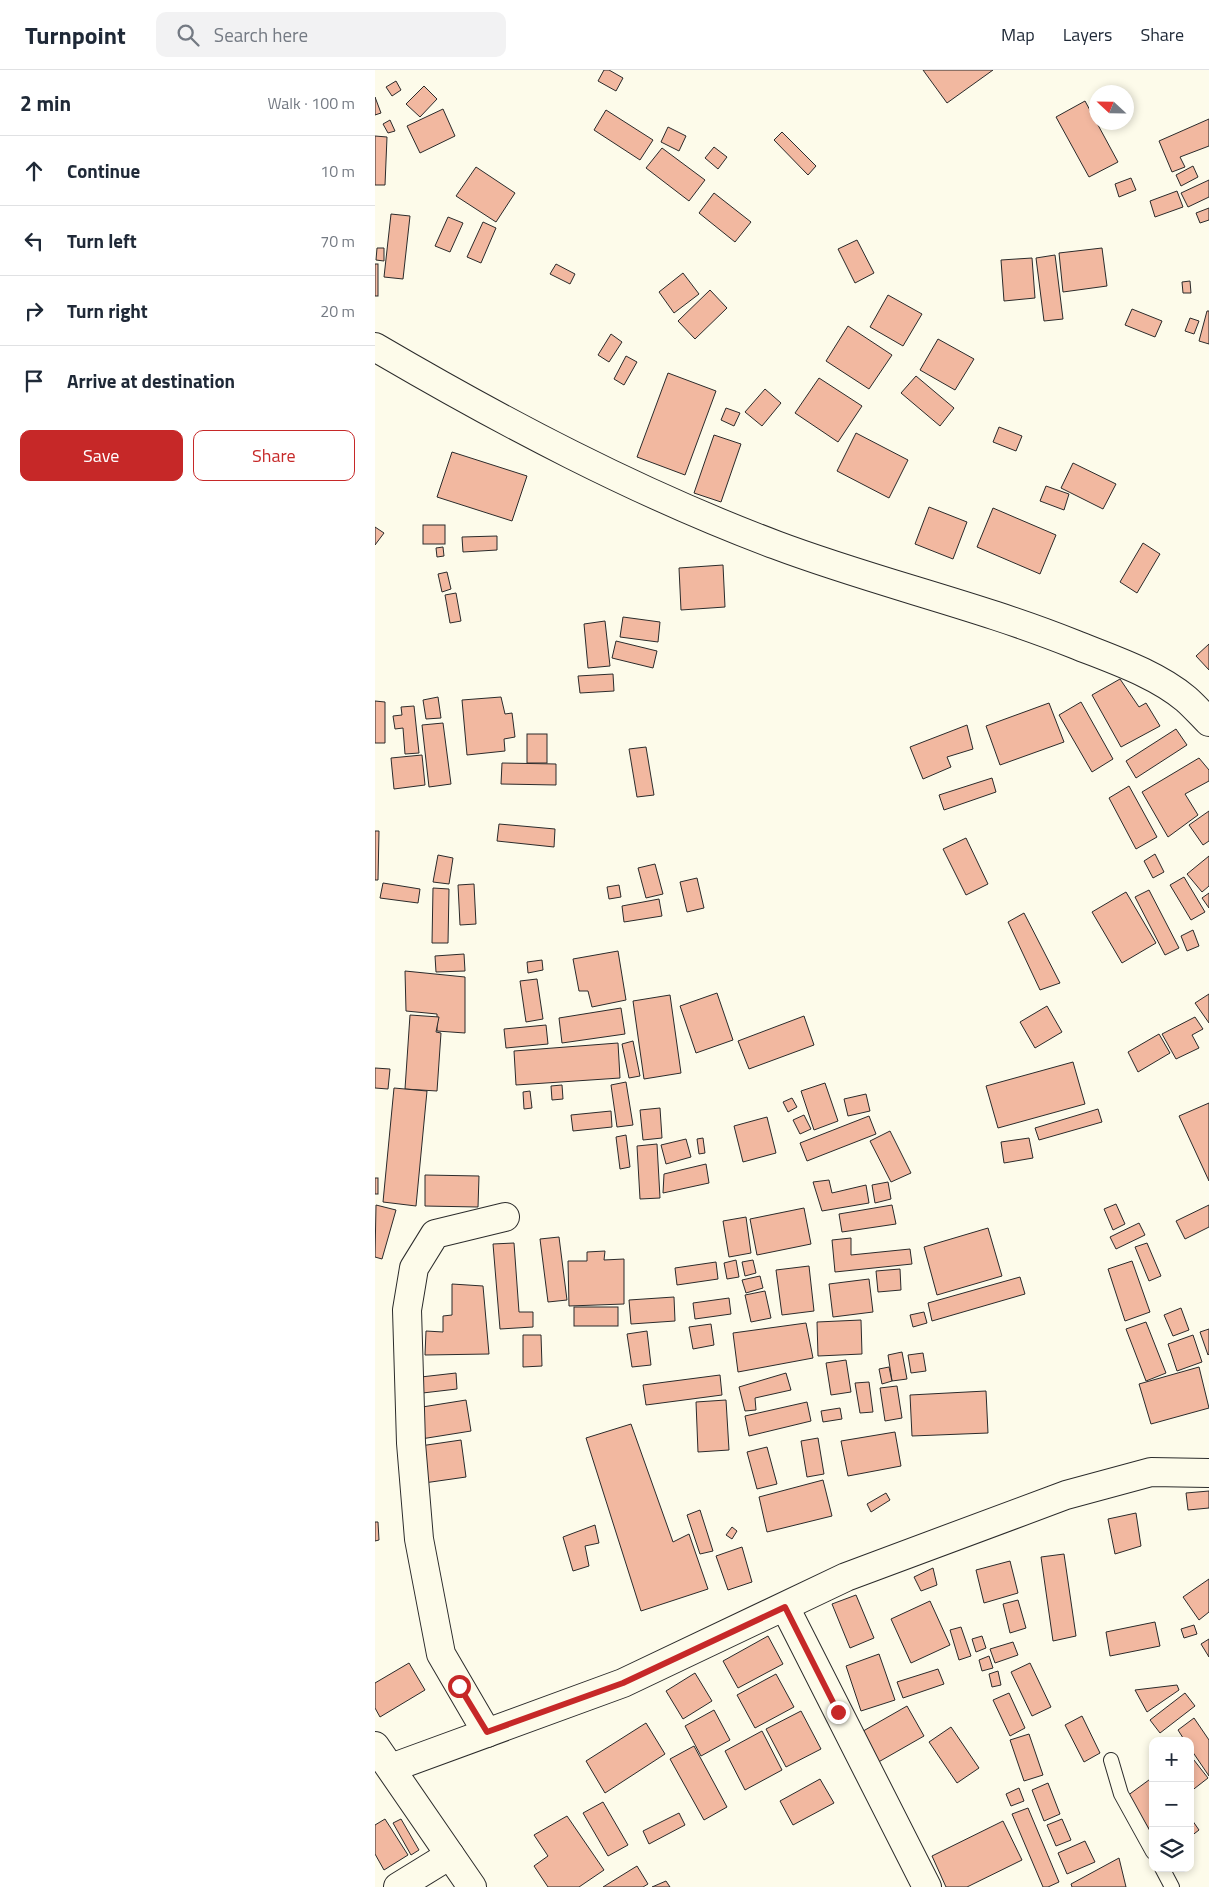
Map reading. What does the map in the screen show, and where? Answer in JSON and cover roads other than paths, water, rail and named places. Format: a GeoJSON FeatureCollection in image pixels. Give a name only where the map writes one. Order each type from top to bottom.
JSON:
{"type":"FeatureCollection","features":[{"type":"Feature","properties":{"kind":"street"},"geometry":{"type":"LineString","coordinates":[[375,346],[442,386],[529,432],[672,502],[777,546],[1026,625],[1106,657],[1146,674],[1185,698],[1209,722]]}},
{"type":"Feature","properties":{"kind":"street"},"geometry":{"type":"LineString","coordinates":[[487,1732],[441,1654],[439,1645],[419,1539],[411,1443],[407,1310],[414,1268],[435,1234],[505,1217]]}},
{"type":"Feature","properties":{"kind":"street"},"geometry":{"type":"LineString","coordinates":[[472,1887],[383,1757],[487,1732],[623,1683],[846,1577],[1066,1495],[1151,1472],[1209,1473]]}},
{"type":"Feature","properties":{"kind":"street"},"geometry":{"type":"LineString","coordinates":[[785,1607],[927,1887]]}},
{"type":"Feature","properties":{"kind":"street"},"geometry":{"type":"LineString","coordinates":[[398,1887],[450,1856]]}},
{"type":"Feature","properties":{"kind":"lane"},"geometry":{"type":"LineString","coordinates":[[1111,1760],[1121,1794],[1149,1845]]}},
{"type":"Feature","properties":{"kind":"lane"},"geometry":{"type":"LineString","coordinates":[[1163,1872],[1172,1887]]}}]}
